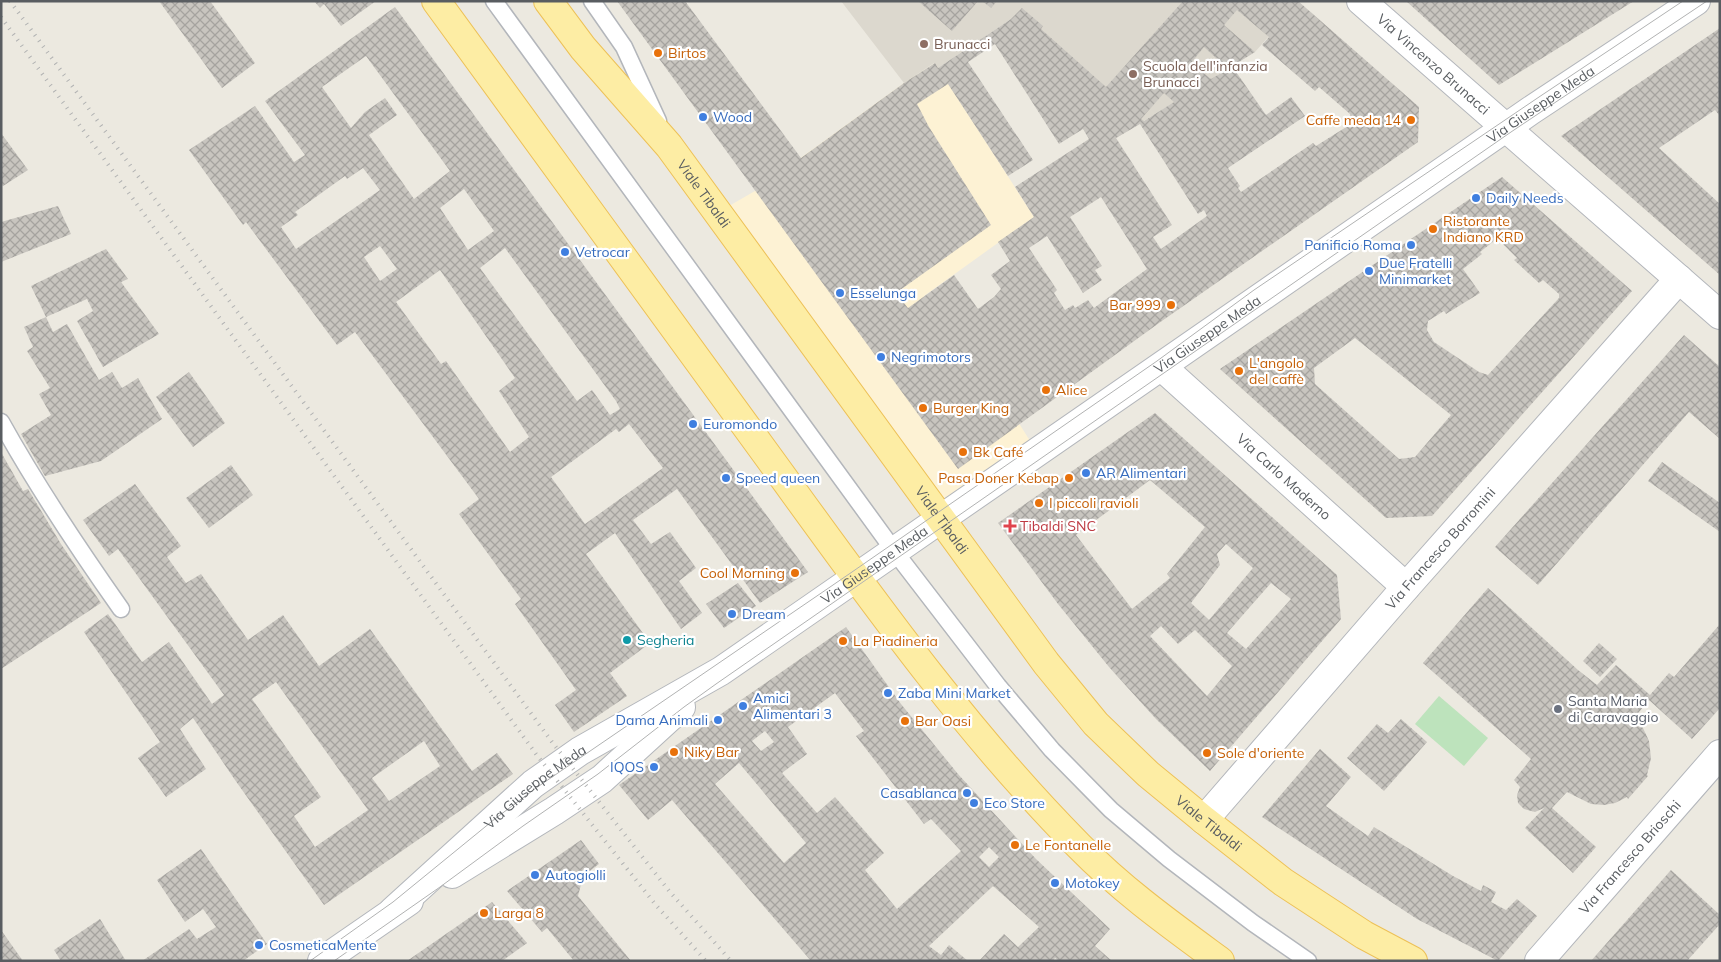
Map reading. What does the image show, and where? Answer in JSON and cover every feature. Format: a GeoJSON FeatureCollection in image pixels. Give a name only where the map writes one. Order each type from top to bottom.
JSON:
{"type":"FeatureCollection","features":[{"type":"Feature","properties":{"kind":"main road"},"geometry":{"type":"LineString","coordinates":[[436,1],[857,578],[966,721],[1013,776],[1081,848],[1135,897],[1220,961]]}},
{"type":"Feature","properties":{"kind":"main road","name":"Viale Tibaldi"},"geometry":{"type":"LineString","coordinates":[[548,1],[583,48],[627,81],[669,146],[941,520],[1046,663],[1096,724],[1148,774],[1283,882],[1364,935],[1412,961]]}},
{"type":"Feature","properties":{"kind":"street","name":"Via Vincenzo Brunacci"},"geometry":{"type":"LineString","coordinates":[[1361,1],[1720,315]]}},
{"type":"Feature","properties":{"kind":"street","name":"Via Giuseppe Meda"},"geometry":{"type":"LineString","coordinates":[[322,961],[393,911],[533,784],[580,751],[721,672],[1506,128],[1696,1]]}},
{"type":"Feature","properties":{"kind":"street","name":"Via Francesco Borromini"},"geometry":{"type":"LineString","coordinates":[[1204,820],[1406,587],[1679,279]]}},
{"type":"Feature","properties":{"kind":"street","name":"Via Carlo Maderno"},"geometry":{"type":"LineString","coordinates":[[1162,366],[1406,587]]}},
{"type":"Feature","properties":{"kind":"street","name":"Via Francesco Brioschi"},"geometry":{"type":"LineString","coordinates":[[1539,961],[1720,754]]}},
{"type":"Feature","properties":{"kind":"lane"},"geometry":{"type":"LineString","coordinates":[[494,1],[894,552],[998,686],[1052,750],[1110,810],[1169,859],[1308,961]]}},
{"type":"Feature","properties":{"kind":"lane"},"geometry":{"type":"LineString","coordinates":[[592,1],[619,39],[627,81]]}},
{"type":"Feature","properties":{"kind":"lane"},"geometry":{"type":"LineString","coordinates":[[1,422],[29,472],[121,609]]}},
{"type":"Feature","properties":{"kind":"shaded area","name":"Scuola dell'infanzia Brunacci"},"geometry":{"type":"Polygon","coordinates":[[[841,1],[1299,2],[1255,52],[1097,150],[1011,19],[938,68],[934,63],[904,83],[841,1]]]}},
{"type":"Feature","properties":{"kind":"shaded area"},"geometry":{"type":"Polygon","coordinates":[[[935,63],[1034,217],[924,296],[1020,425],[1032,444],[937,508],[722,210],[755,191],[904,83],[935,63]]]}},
{"type":"Feature","properties":{"kind":"green space"},"geometry":{"type":"Polygon","coordinates":[[[1439,696],[1488,738],[1464,766],[1415,724],[1439,696]]]}},
{"type":"Feature","properties":{"kind":"building"},"geometry":{"type":"Polygon","coordinates":[[[159,1],[210,1],[255,63],[222,88],[159,1]]]}},
{"type":"Feature","properties":{"kind":"building"},"geometry":{"type":"Polygon","coordinates":[[[314,1],[376,1],[341,26],[324,4],[320,8],[314,1]]]}},
{"type":"Feature","properties":{"kind":"building"},"geometry":{"type":"Polygon","coordinates":[[[617,1],[685,1],[801,158],[904,83],[935,63],[938,68],[1011,19],[1022,8],[1043,26],[1041,29],[1106,87],[1183,1],[1298,1],[1419,107],[1418,142],[1159,323],[958,469],[617,1]],[[1237,10],[1224,25],[1255,52],[1232,66],[1266,115],[1291,97],[1305,116],[1228,168],[1240,186],[1238,188],[1241,192],[1313,143],[1316,146],[1351,124],[1350,114],[1319,87],[1315,91],[1262,45],[1269,37],[1237,10]],[[995,44],[968,62],[1033,160],[1008,176],[948,84],[917,104],[929,127],[991,225],[896,293],[908,308],[954,275],[978,309],[994,297],[1001,289],[991,275],[1010,261],[998,242],[1034,217],[1015,187],[1089,139],[1083,129],[1059,144],[995,44]],[[1204,47],[1191,63],[1211,79],[1228,69],[1204,47]],[[1164,93],[1141,119],[1144,121],[1174,102],[1164,93]],[[1140,124],[1116,138],[1172,225],[1153,237],[1161,249],[1207,216],[1204,210],[1198,214],[1140,124]],[[1101,197],[1070,217],[1102,266],[1095,270],[1102,280],[1083,293],[1047,236],[1029,248],[1057,290],[1054,293],[1065,310],[1073,305],[1075,308],[1088,300],[1094,308],[1147,269],[1101,197]]]}},
{"type":"Feature","properties":{"kind":"building"},"geometry":{"type":"Polygon","coordinates":[[[918,1],[978,1],[952,31],[918,1]]]}},
{"type":"Feature","properties":{"kind":"building"},"geometry":{"type":"Polygon","coordinates":[[[982,1],[997,1],[991,8],[982,1]]]}},
{"type":"Feature","properties":{"kind":"building"},"geometry":{"type":"Polygon","coordinates":[[[1406,1],[1634,1],[1499,85],[1406,1]]]}},
{"type":"Feature","properties":{"kind":"building"},"geometry":{"type":"Polygon","coordinates":[[[395,7],[808,572],[760,603],[677,489],[633,520],[651,544],[670,532],[696,568],[679,581],[702,613],[681,629],[615,533],[586,554],[650,643],[610,673],[627,696],[574,732],[555,705],[576,690],[515,604],[521,599],[459,514],[479,499],[355,332],[337,345],[246,222],[243,225],[189,150],[255,106],[294,162],[305,155],[265,101],[395,7]],[[366,56],[322,87],[351,128],[365,112],[385,98],[397,115],[369,135],[414,199],[450,171],[366,56]],[[363,168],[347,179],[345,176],[295,212],[298,215],[281,227],[296,249],[380,190],[363,168]],[[464,189],[440,208],[468,250],[494,231],[464,189]],[[380,246],[364,257],[380,281],[397,269],[380,246]],[[505,248],[480,268],[577,401],[592,390],[610,415],[620,409],[505,248]],[[440,270],[396,302],[441,364],[446,361],[510,452],[529,437],[499,391],[515,378],[440,270]],[[629,424],[619,432],[616,429],[551,477],[585,524],[663,468],[629,424]]]}},
{"type":"Feature","properties":{"kind":"building"},"geometry":{"type":"Polygon","coordinates":[[[1720,28],[1720,116],[1715,110],[1659,148],[1720,204],[1720,275],[1561,136],[1720,28]]]}},
{"type":"Feature","properties":{"kind":"building"},"geometry":{"type":"Polygon","coordinates":[[[1,133],[28,170],[3,186],[1,184],[1,133]]]}},
{"type":"Feature","properties":{"kind":"building"},"geometry":{"type":"Polygon","coordinates":[[[1502,177],[1632,291],[1432,516],[1386,518],[1220,369],[1502,177]],[[1494,241],[1480,252],[1482,254],[1463,269],[1480,293],[1446,314],[1444,311],[1428,321],[1427,330],[1434,342],[1479,372],[1488,375],[1559,298],[1559,294],[1543,280],[1539,283],[1514,260],[1517,258],[1501,242],[1494,241]],[[1355,338],[1314,368],[1315,384],[1399,459],[1415,457],[1451,415],[1355,338]]]}},
{"type":"Feature","properties":{"kind":"building"},"geometry":{"type":"Polygon","coordinates":[[[58,206],[71,234],[1,262],[1,222],[58,206]]]}},
{"type":"Feature","properties":{"kind":"building"},"geometry":{"type":"Polygon","coordinates":[[[106,249],[128,279],[121,282],[159,334],[103,367],[77,321],[93,311],[87,299],[46,317],[31,286],[106,249]]]}},
{"type":"Feature","properties":{"kind":"building"},"geometry":{"type":"Polygon","coordinates":[[[46,317],[53,332],[67,324],[99,380],[112,372],[122,388],[138,378],[162,419],[101,461],[45,476],[21,434],[51,415],[39,394],[50,388],[27,351],[33,347],[24,327],[46,317]]]}},
{"type":"Feature","properties":{"kind":"building"},"geometry":{"type":"Polygon","coordinates":[[[1684,335],[1720,367],[1720,439],[1689,412],[1538,585],[1495,547],[1684,335]]]}},
{"type":"Feature","properties":{"kind":"building"},"geometry":{"type":"Polygon","coordinates":[[[189,372],[225,423],[193,447],[156,397],[189,372]]]}},
{"type":"Feature","properties":{"kind":"building"},"geometry":{"type":"Polygon","coordinates":[[[1155,413],[1337,575],[1341,619],[1210,771],[1156,719],[1109,667],[1058,604],[998,523],[1155,413]],[[1150,480],[1076,535],[1132,609],[1170,578],[1167,574],[1205,527],[1150,480]],[[1226,544],[1217,554],[1220,565],[1191,603],[1209,620],[1253,568],[1226,544]],[[1271,583],[1227,633],[1246,649],[1291,599],[1271,583]],[[1161,626],[1150,636],[1207,696],[1232,666],[1195,630],[1178,644],[1161,626]]]}},
{"type":"Feature","properties":{"kind":"building"},"geometry":{"type":"Polygon","coordinates":[[[1,452],[23,491],[28,489],[61,544],[101,603],[1,669],[1,452]]]}},
{"type":"Feature","properties":{"kind":"building"},"geometry":{"type":"Polygon","coordinates":[[[1662,462],[1720,503],[1720,532],[1648,481],[1662,462]]]}},
{"type":"Feature","properties":{"kind":"building"},"geometry":{"type":"Polygon","coordinates":[[[231,465],[253,495],[209,528],[186,498],[231,465]]]}},
{"type":"Feature","properties":{"kind":"building"},"geometry":{"type":"Polygon","coordinates":[[[135,484],[181,546],[167,557],[186,583],[201,574],[248,640],[283,615],[319,666],[370,629],[472,771],[497,753],[513,774],[324,905],[193,718],[180,729],[206,769],[166,797],[138,758],[160,742],[84,632],[108,614],[142,662],[169,642],[212,704],[224,695],[118,549],[109,556],[83,520],[135,484]],[[276,682],[252,699],[321,797],[294,816],[315,847],[368,810],[276,682]],[[424,741],[372,778],[389,801],[440,766],[424,741]]]}},
{"type":"Feature","properties":{"kind":"building"},"geometry":{"type":"Polygon","coordinates":[[[738,583],[756,606],[724,628],[706,604],[738,583]]]}},
{"type":"Feature","properties":{"kind":"building","name":"Santa Maria di Caravaggio"},"geometry":{"type":"Polygon","coordinates":[[[1488,588],[1597,685],[1616,665],[1650,695],[1669,673],[1674,677],[1720,624],[1720,708],[1692,739],[1649,700],[1634,718],[1643,728],[1649,741],[1651,758],[1648,776],[1628,799],[1627,797],[1615,803],[1604,805],[1591,804],[1567,792],[1552,808],[1596,847],[1573,873],[1525,828],[1544,808],[1535,812],[1524,809],[1518,803],[1517,795],[1520,787],[1514,780],[1531,759],[1423,663],[1488,588]]]}},
{"type":"Feature","properties":{"kind":"building"},"geometry":{"type":"Polygon","coordinates":[[[846,627],[901,704],[958,774],[1036,859],[1110,929],[1095,946],[1112,961],[1059,961],[1055,958],[1053,961],[979,961],[1004,934],[1018,947],[1039,927],[993,886],[929,946],[941,955],[949,945],[968,961],[811,961],[672,800],[648,820],[619,785],[846,627]],[[835,693],[788,727],[807,754],[782,773],[817,813],[835,797],[884,853],[865,870],[897,909],[961,851],[931,819],[924,824],[856,736],[864,731],[835,693]],[[765,731],[752,741],[761,751],[774,742],[765,731]],[[739,763],[715,784],[784,863],[806,843],[739,763]],[[989,847],[979,857],[989,867],[999,857],[989,847]]]}},
{"type":"Feature","properties":{"kind":"building"},"geometry":{"type":"Polygon","coordinates":[[[1599,643],[1617,659],[1600,677],[1583,661],[1599,643]]]}},
{"type":"Feature","properties":{"kind":"building"},"geometry":{"type":"Polygon","coordinates":[[[1401,719],[1427,742],[1384,791],[1347,758],[1377,724],[1388,733],[1401,719]]]}},
{"type":"Feature","properties":{"kind":"building"},"geometry":{"type":"Polygon","coordinates":[[[1320,749],[1351,777],[1326,806],[1368,836],[1374,827],[1481,891],[1483,885],[1496,892],[1491,902],[1506,910],[1517,899],[1537,916],[1498,961],[1417,919],[1262,817],[1320,749]]]}},
{"type":"Feature","properties":{"kind":"building"},"geometry":{"type":"Polygon","coordinates":[[[581,840],[599,864],[587,873],[585,869],[578,896],[631,961],[574,961],[547,928],[542,932],[507,891],[581,840]]]}},
{"type":"Feature","properties":{"kind":"building"},"geometry":{"type":"Polygon","coordinates":[[[201,849],[267,944],[243,961],[142,961],[189,929],[197,939],[216,927],[203,909],[185,922],[157,880],[201,849]]]}},
{"type":"Feature","properties":{"kind":"building"},"geometry":{"type":"Polygon","coordinates":[[[1671,870],[1720,915],[1720,924],[1687,961],[1591,961],[1671,870]]]}},
{"type":"Feature","properties":{"kind":"building"},"geometry":{"type":"Polygon","coordinates":[[[492,902],[527,943],[502,961],[407,961],[492,902]]]}},
{"type":"Feature","properties":{"kind":"building"},"geometry":{"type":"Polygon","coordinates":[[[100,919],[126,961],[61,961],[54,950],[100,919]]]}},
{"type":"Feature","properties":{"kind":"building"},"geometry":{"type":"Polygon","coordinates":[[[1,930],[23,961],[1,961],[1,930]]]}},
{"type":"Feature","properties":{"kind":"tram line"},"geometry":{"type":"LineString","coordinates":[[310,961],[393,902],[536,788],[1157,361],[1254,290],[1683,1]]}},
{"type":"Feature","properties":{"kind":"tram line"},"geometry":{"type":"LineString","coordinates":[[334,961],[598,774],[716,684],[1511,132],[1707,1]]}},
{"type":"Feature","properties":{"kind":"railway"},"geometry":{"type":"LineString","coordinates":[[10,1],[552,742],[670,892],[731,961]]}},
{"type":"Feature","properties":{"kind":"railway"},"geometry":{"type":"LineString","coordinates":[[1,17],[536,754],[655,904],[706,961]]}},
{"type":"Feature","properties":{"kind":"place","name":"Brunacci"},"geometry":{"type":"Point","coordinates":[924,44]}},
{"type":"Feature","properties":{"kind":"place","name":"Birtos"},"geometry":{"type":"Point","coordinates":[658,53]}},
{"type":"Feature","properties":{"kind":"place","name":"Scuola dell'infanzia Brunacci"},"geometry":{"type":"Point","coordinates":[1133,74]}},
{"type":"Feature","properties":{"kind":"place","name":"Wood"},"geometry":{"type":"Point","coordinates":[703,117]}},
{"type":"Feature","properties":{"kind":"place","name":"Caffe meda 14"},"geometry":{"type":"Point","coordinates":[1411,120]}},
{"type":"Feature","properties":{"kind":"place","name":"Daily Needs"},"geometry":{"type":"Point","coordinates":[1476,198]}},
{"type":"Feature","properties":{"kind":"place","name":"Ristorante Indiano KRD"},"geometry":{"type":"Point","coordinates":[1433,229]}},
{"type":"Feature","properties":{"kind":"place","name":"Panificio Roma"},"geometry":{"type":"Point","coordinates":[1411,245]}},
{"type":"Feature","properties":{"kind":"place","name":"Vetrocar"},"geometry":{"type":"Point","coordinates":[565,252]}},
{"type":"Feature","properties":{"kind":"place","name":"Due Fratelli Minimarket"},"geometry":{"type":"Point","coordinates":[1369,271]}},
{"type":"Feature","properties":{"kind":"place","name":"Esselunga"},"geometry":{"type":"Point","coordinates":[840,293]}},
{"type":"Feature","properties":{"kind":"place","name":"Bar 999"},"geometry":{"type":"Point","coordinates":[1171,305]}},
{"type":"Feature","properties":{"kind":"place","name":"Negrimotors"},"geometry":{"type":"Point","coordinates":[881,357]}},
{"type":"Feature","properties":{"kind":"place","name":"L'angolo del caffè"},"geometry":{"type":"Point","coordinates":[1239,371]}},
{"type":"Feature","properties":{"kind":"place","name":"Alice"},"geometry":{"type":"Point","coordinates":[1046,390]}},
{"type":"Feature","properties":{"kind":"place","name":"Burger King"},"geometry":{"type":"Point","coordinates":[923,408]}},
{"type":"Feature","properties":{"kind":"place","name":"Euromondo"},"geometry":{"type":"Point","coordinates":[693,424]}},
{"type":"Feature","properties":{"kind":"place","name":"Bk Café"},"geometry":{"type":"Point","coordinates":[963,452]}},
{"type":"Feature","properties":{"kind":"place","name":"AR Alimentari"},"geometry":{"type":"Point","coordinates":[1086,473]}},
{"type":"Feature","properties":{"kind":"place","name":"Speed queen"},"geometry":{"type":"Point","coordinates":[726,478]}},
{"type":"Feature","properties":{"kind":"place","name":"Pasa Doner Kebap"},"geometry":{"type":"Point","coordinates":[1069,478]}},
{"type":"Feature","properties":{"kind":"place","name":"I piccoli ravioli"},"geometry":{"type":"Point","coordinates":[1039,503]}},
{"type":"Feature","properties":{"kind":"place","name":"Tibaldi SNC"},"geometry":{"type":"Point","coordinates":[1010,526]}},
{"type":"Feature","properties":{"kind":"place","name":"Cool Morning"},"geometry":{"type":"Point","coordinates":[795,573]}},
{"type":"Feature","properties":{"kind":"place","name":"Dream"},"geometry":{"type":"Point","coordinates":[732,614]}},
{"type":"Feature","properties":{"kind":"place","name":"Segheria"},"geometry":{"type":"Point","coordinates":[627,640]}},
{"type":"Feature","properties":{"kind":"place","name":"La Piadineria"},"geometry":{"type":"Point","coordinates":[843,641]}},
{"type":"Feature","properties":{"kind":"place","name":"Zaba Mini Market"},"geometry":{"type":"Point","coordinates":[888,693]}},
{"type":"Feature","properties":{"kind":"place","name":"Amici Alimentari 3"},"geometry":{"type":"Point","coordinates":[743,706]}},
{"type":"Feature","properties":{"kind":"place","name":"Santa Maria di Caravaggio"},"geometry":{"type":"Point","coordinates":[1558,709]}},
{"type":"Feature","properties":{"kind":"place","name":"Dama Animali"},"geometry":{"type":"Point","coordinates":[718,720]}},
{"type":"Feature","properties":{"kind":"place","name":"Bar Oasi"},"geometry":{"type":"Point","coordinates":[905,721]}},
{"type":"Feature","properties":{"kind":"place","name":"Niky Bar"},"geometry":{"type":"Point","coordinates":[674,752]}},
{"type":"Feature","properties":{"kind":"place","name":"Sole d'oriente"},"geometry":{"type":"Point","coordinates":[1207,753]}},
{"type":"Feature","properties":{"kind":"place","name":"IQOS"},"geometry":{"type":"Point","coordinates":[654,767]}},
{"type":"Feature","properties":{"kind":"place","name":"Casablanca"},"geometry":{"type":"Point","coordinates":[967,793]}},
{"type":"Feature","properties":{"kind":"place","name":"Eco Store"},"geometry":{"type":"Point","coordinates":[974,803]}},
{"type":"Feature","properties":{"kind":"place","name":"Le Fontanelle"},"geometry":{"type":"Point","coordinates":[1015,845]}},
{"type":"Feature","properties":{"kind":"place","name":"Autogiolli"},"geometry":{"type":"Point","coordinates":[535,875]}},
{"type":"Feature","properties":{"kind":"place","name":"Motokey"},"geometry":{"type":"Point","coordinates":[1055,883]}},
{"type":"Feature","properties":{"kind":"place","name":"Larga 8"},"geometry":{"type":"Point","coordinates":[484,913]}},
{"type":"Feature","properties":{"kind":"place","name":"CosmeticaMente"},"geometry":{"type":"Point","coordinates":[259,945]}}]}
